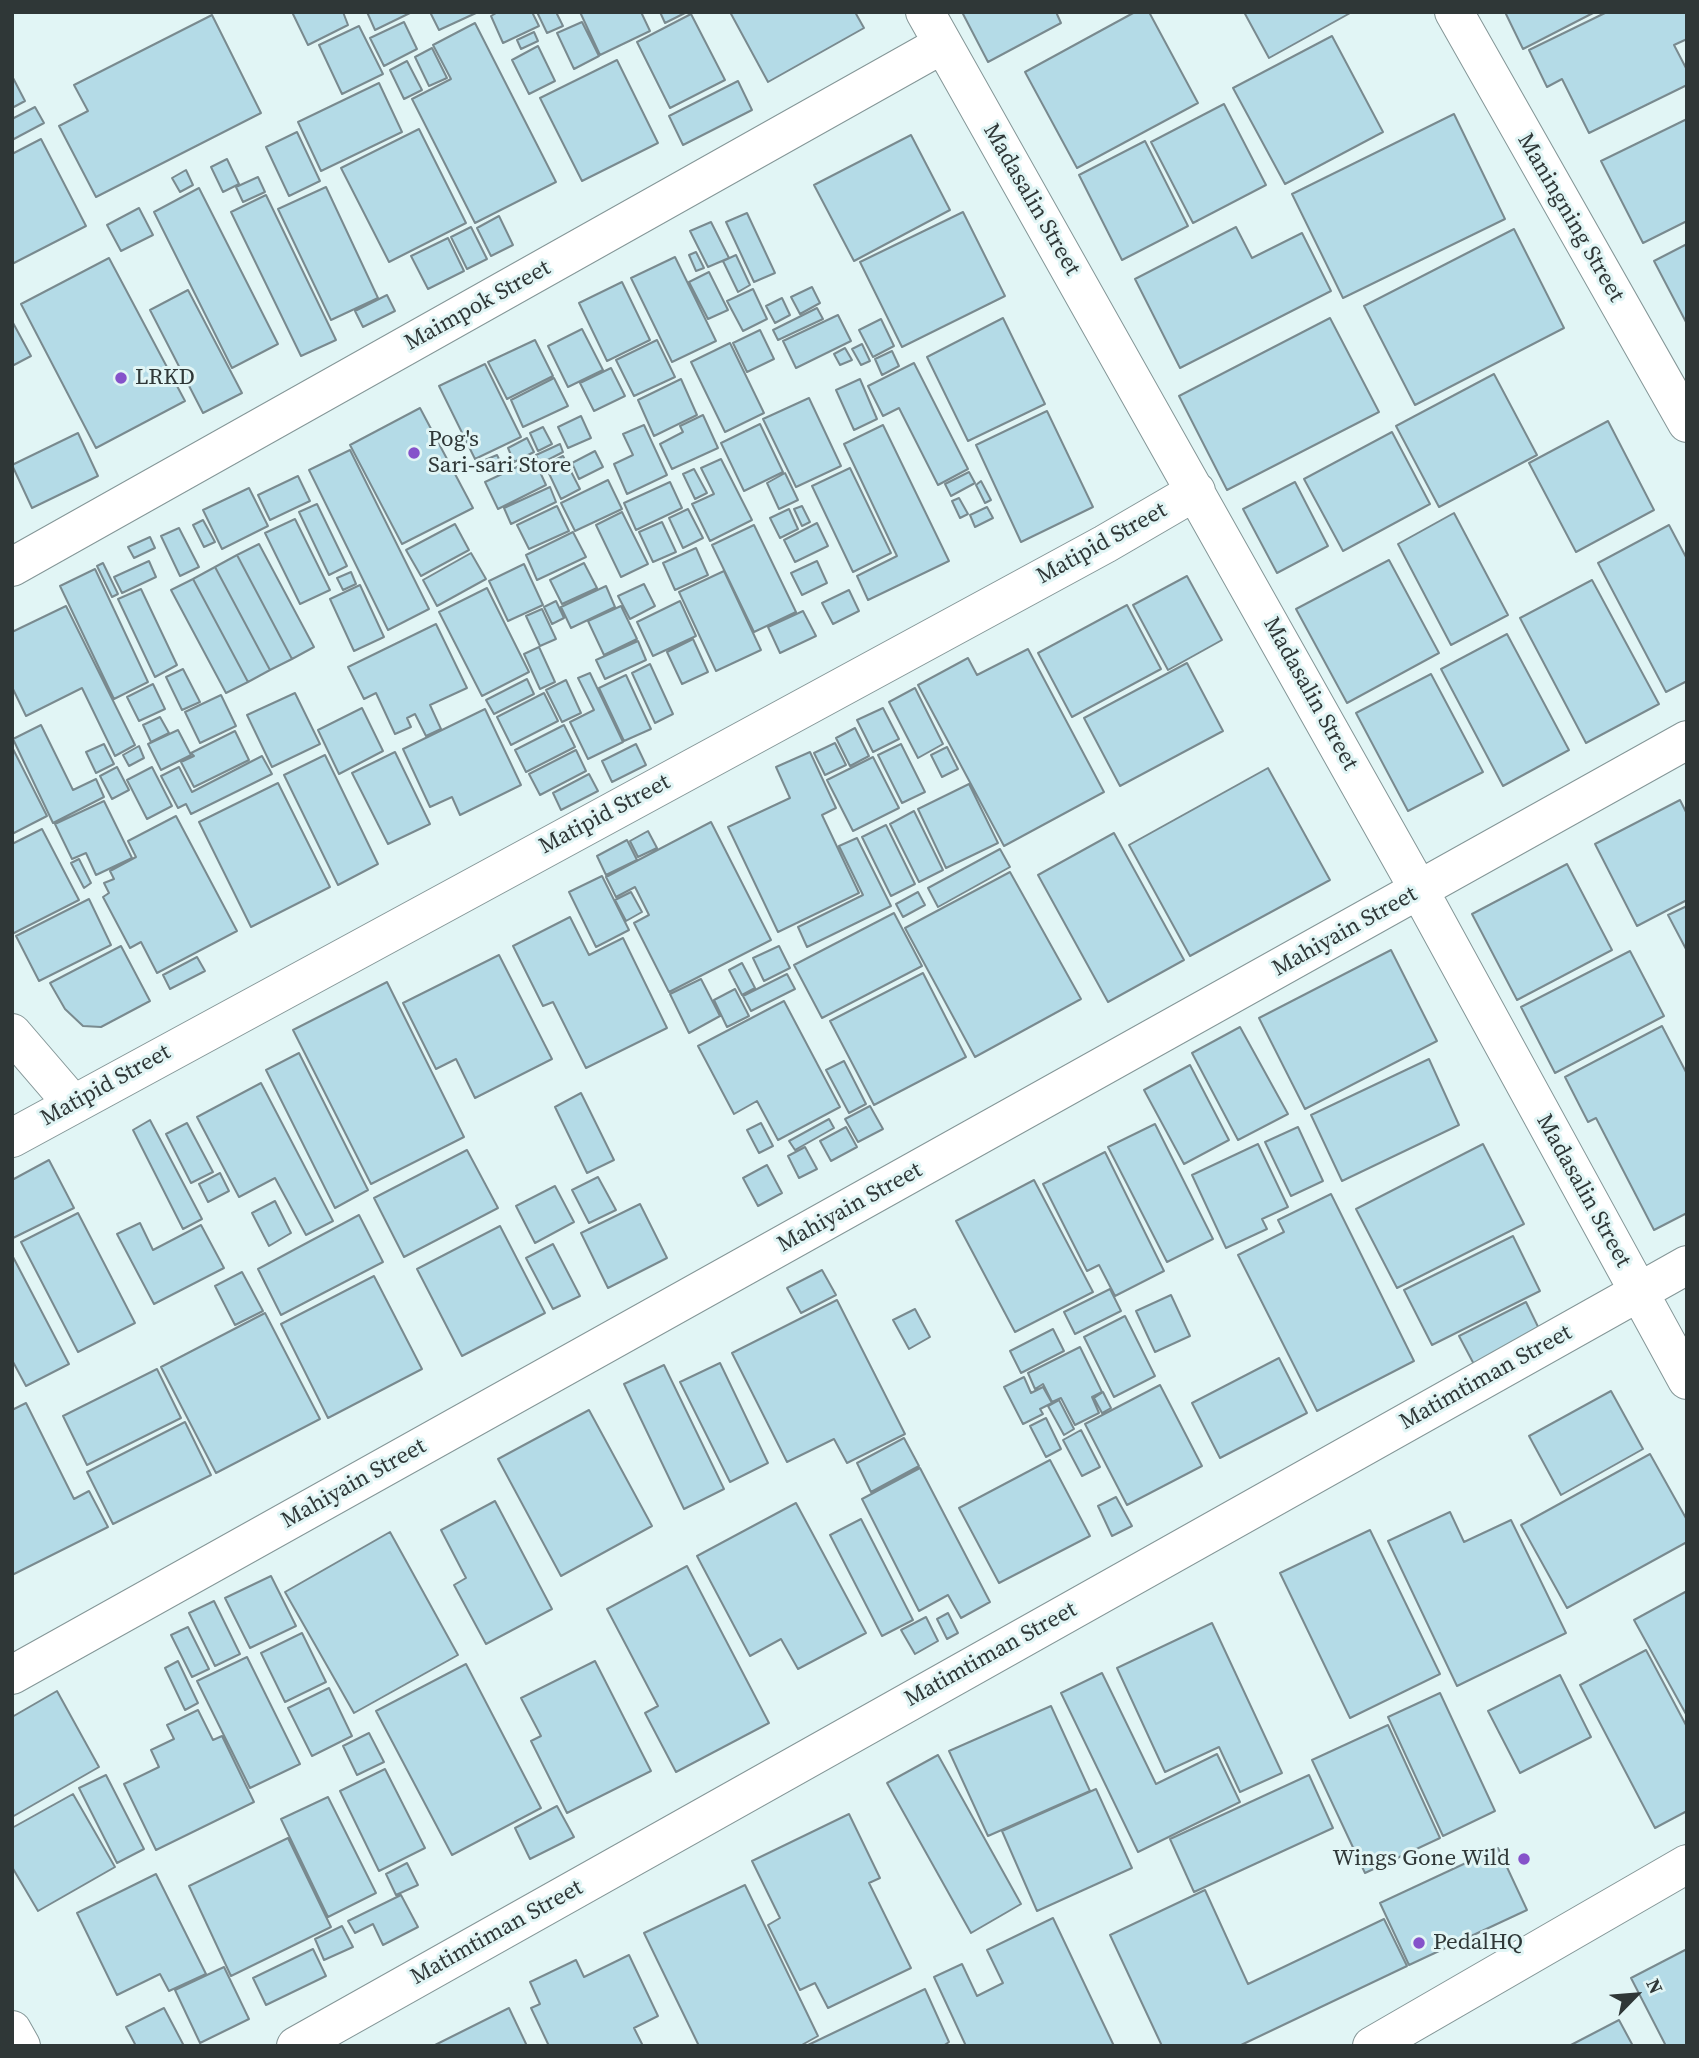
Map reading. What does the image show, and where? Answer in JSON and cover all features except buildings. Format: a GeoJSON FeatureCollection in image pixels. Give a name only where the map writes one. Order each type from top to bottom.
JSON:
{"type":"FeatureCollection","features":[{"type":"Feature","properties":{"kind":"street","name":"Maningning Street"},"geometry":{"type":"LineString","coordinates":[[1454,12],[1687,423]]}},
{"type":"Feature","properties":{"kind":"street","name":"Madasalin Street"},"geometry":{"type":"LineString","coordinates":[[934,28],[1419,890],[1687,1380]]}},
{"type":"Feature","properties":{"kind":"street","name":"Maimpok Street"},"geometry":{"type":"LineString","coordinates":[[12,567],[934,28]]}},
{"type":"Feature","properties":{"kind":"street","name":"Matipid Street"},"geometry":{"type":"LineString","coordinates":[[12,1138],[1105,544],[1196,491]]}},
{"type":"Feature","properties":{"kind":"street","name":"Mahiyain Street"},"geometry":{"type":"LineString","coordinates":[[12,1675],[1687,740]]}},
{"type":"Feature","properties":{"kind":"street"},"geometry":{"type":"LineString","coordinates":[[12,1033],[73,1104]]}},
{"type":"Feature","properties":{"kind":"street","name":"Matimtiman Street"},"geometry":{"type":"LineString","coordinates":[[296,2046],[1687,1265]]}},
{"type":"Feature","properties":{"kind":"street"},"geometry":{"type":"LineString","coordinates":[[1372,2046],[1687,1864]]}},
{"type":"Feature","properties":{"kind":"street"},"geometry":{"type":"LineString","coordinates":[[12,2030],[21,2046]]}},
{"type":"Feature","properties":{"kind":"place","name":"LRKD"},"geometry":{"type":"Point","coordinates":[121,378]}},
{"type":"Feature","properties":{"kind":"place","name":"Pog's Sari-sari Store"},"geometry":{"type":"Point","coordinates":[414,453]}},
{"type":"Feature","properties":{"kind":"place","name":"Wings Gone Wild"},"geometry":{"type":"Point","coordinates":[1524,1859]}},
{"type":"Feature","properties":{"kind":"place","name":"PedalHQ"},"geometry":{"type":"Point","coordinates":[1419,1943]}}]}
